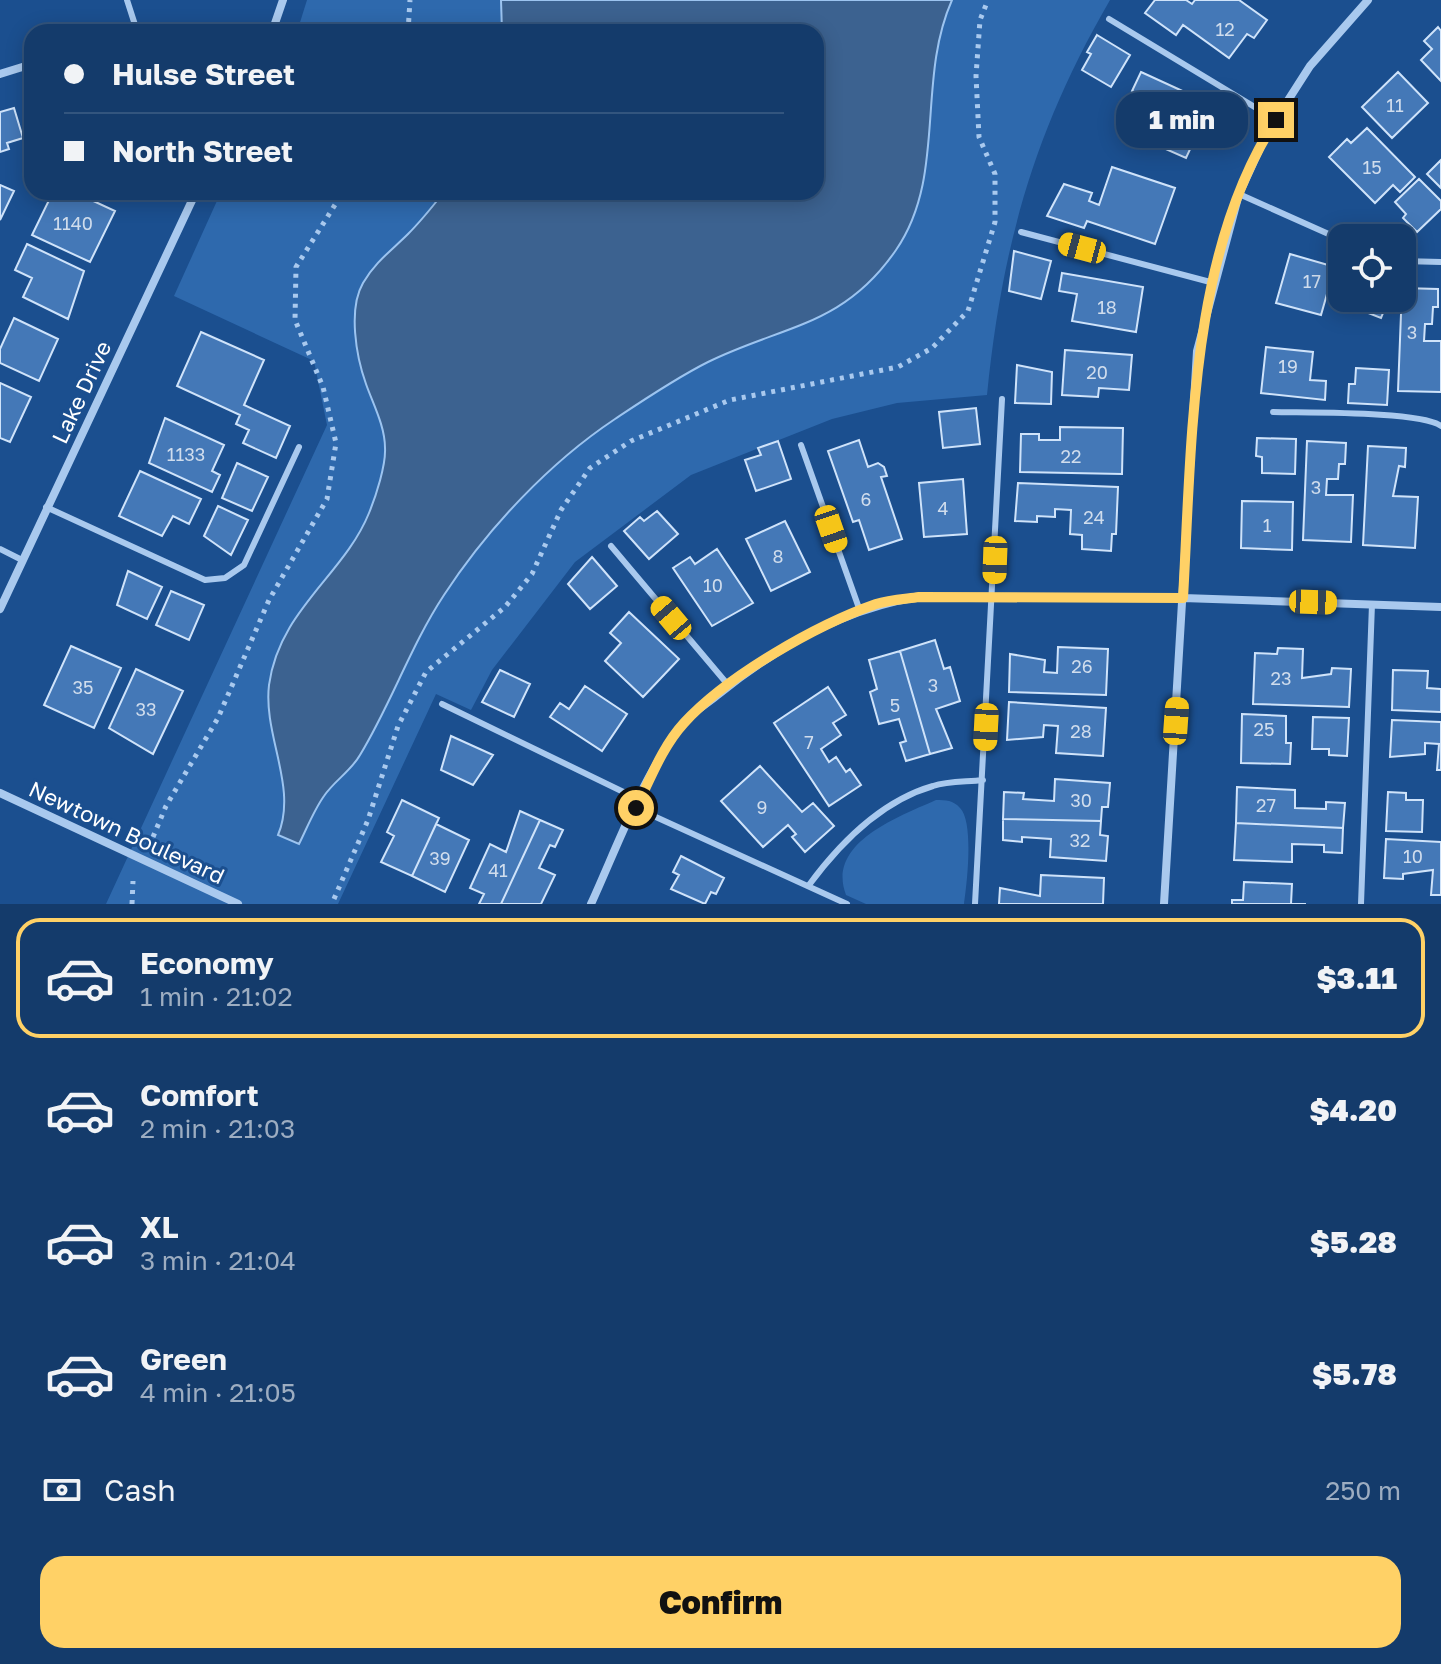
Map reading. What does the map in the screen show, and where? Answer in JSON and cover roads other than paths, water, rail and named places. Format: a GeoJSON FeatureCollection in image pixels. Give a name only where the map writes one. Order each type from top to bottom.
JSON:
{"type":"FeatureCollection","features":[{"type":"Feature","properties":{"kind":"street"},"geometry":{"type":"LineString","coordinates":[[275,24],[283,0]]}},
{"type":"Feature","properties":{"kind":"street"},"geometry":{"type":"LineString","coordinates":[[1164,904],[1197,351],[1239,194],[1276,120],[1310,66],[1368,0]]}},
{"type":"Feature","properties":{"kind":"street"},"geometry":{"type":"LineString","coordinates":[[0,74],[24,66]]}},
{"type":"Feature","properties":{"kind":"street","name":"Lake Drive"},"geometry":{"type":"LineString","coordinates":[[0,609],[192,200]]}},
{"type":"Feature","properties":{"kind":"street"},"geometry":{"type":"LineString","coordinates":[[591,904],[661,756],[684,723],[729,686],[809,633],[878,603],[919,597],[1183,598],[1441,607]]}},
{"type":"Feature","properties":{"kind":"street","name":"Newtown Boulevard"},"geometry":{"type":"LineString","coordinates":[[0,793],[238,904]]}},
{"type":"Feature","properties":{"kind":"lane"},"geometry":{"type":"LineString","coordinates":[[127,0],[134,24]]}},
{"type":"Feature","properties":{"kind":"lane"},"geometry":{"type":"LineString","coordinates":[[1109,19],[1276,120]]}},
{"type":"Feature","properties":{"kind":"lane"},"geometry":{"type":"LineString","coordinates":[[1239,194],[1328,234]]}},
{"type":"Feature","properties":{"kind":"lane"},"geometry":{"type":"LineString","coordinates":[[1021,232],[1214,283]]}},
{"type":"Feature","properties":{"kind":"lane"},"geometry":{"type":"LineString","coordinates":[[1416,261],[1440,260]]}},
{"type":"Feature","properties":{"kind":"lane"},"geometry":{"type":"LineString","coordinates":[[975,904],[994,597],[1002,399]]}},
{"type":"Feature","properties":{"kind":"lane"},"geometry":{"type":"LineString","coordinates":[[1273,412],[1402,417],[1435,422],[1441,426]]}},
{"type":"Feature","properties":{"kind":"lane"},"geometry":{"type":"LineString","coordinates":[[801,445],[860,611]]}},
{"type":"Feature","properties":{"kind":"lane"},"geometry":{"type":"LineString","coordinates":[[46,507],[205,580],[225,578],[244,565],[299,447]]}},
{"type":"Feature","properties":{"kind":"lane"},"geometry":{"type":"LineString","coordinates":[[611,546],[729,686]]}},
{"type":"Feature","properties":{"kind":"lane"},"geometry":{"type":"LineString","coordinates":[[0,549],[22,560]]}},
{"type":"Feature","properties":{"kind":"lane"},"geometry":{"type":"LineString","coordinates":[[1361,904],[1372,604]]}},
{"type":"Feature","properties":{"kind":"lane"},"geometry":{"type":"LineString","coordinates":[[442,704],[638,804],[847,904]]}},
{"type":"Feature","properties":{"kind":"lane"},"geometry":{"type":"LineString","coordinates":[[809,885],[834,851],[887,806],[934,785],[983,780]]}}]}
